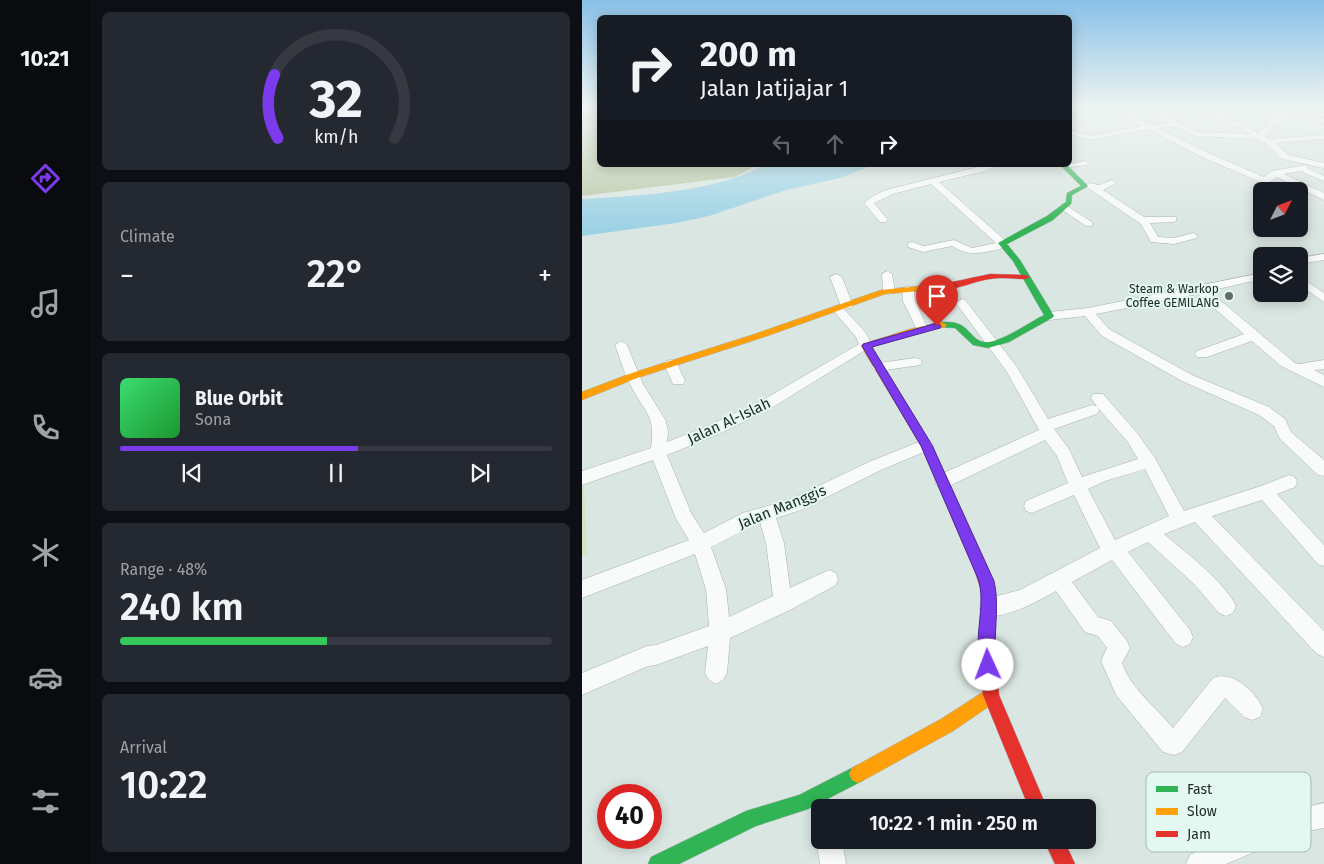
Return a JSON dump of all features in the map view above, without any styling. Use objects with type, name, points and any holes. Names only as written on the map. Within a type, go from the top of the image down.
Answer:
[{"type":"street","points":[[1196,149],[1263,180],[1275,173],[1320,165]]},
{"type":"street","points":[[1277,149],[1285,157],[1320,165]]},
{"type":"street","points":[[1072,164],[1085,163]]},
{"type":"street","points":[[883,220],[869,203],[871,200],[887,193],[972,173],[988,167]]},
{"type":"street","points":[[1068,167],[1086,184],[1145,222],[1152,238],[1157,241],[1174,241],[1192,236]]},
{"type":"street","points":[[1301,168],[1324,179]]},
{"type":"street","points":[[1275,173],[1324,197]]},
{"type":"street","points":[[912,245],[923,249],[954,243],[965,250],[972,251],[1003,244],[1050,218],[1069,203],[1069,194],[1084,188],[1095,176]]},
{"type":"street","points":[[934,182],[1003,244],[1026,277],[1049,316]]},
{"type":"street","points":[[1086,184],[1112,183]]},
{"type":"street","points":[[1064,207],[1089,224]]},
{"type":"street","points":[[1142,220],[1173,219]]},
{"type":"street","points":[[1308,260],[1324,257]]},
{"type":"street","points":[[887,274],[888,291]]},
{"type":"street","points":[[582,396],[632,376],[888,291],[955,285],[975,278],[990,276],[1026,277]]},
{"type":"street","points":[[836,277],[842,307],[862,336],[866,346],[926,445],[944,481],[986,581],[989,594],[987,650],[991,695],[1034,799]]},
{"type":"street","points":[[866,346],[922,329],[947,324],[961,327],[980,344],[992,344],[1049,316],[1088,312],[1253,278]]},
{"type":"street","points":[[1308,286],[1324,299]]},
{"type":"street","points":[[908,289],[909,301],[922,329]]},
{"type":"street","points":[[1200,290],[1252,336],[1295,370],[1311,373],[1324,382]]},
{"type":"street","points":[[962,303],[1012,370],[1046,429],[1064,453],[1078,486],[1113,550],[1183,637]]},
{"type":"street","points":[[1088,312],[1105,332],[1139,352],[1187,378],[1264,411],[1280,423],[1285,435],[1324,470]]},
{"type":"street","points":[[1202,354],[1252,336]]},
{"type":"street","points":[[621,345],[632,376],[659,421],[658,453],[685,520],[701,543],[716,589],[720,632],[716,673]]},
{"type":"street","name":"Jalan Al-Islah","points":[[582,478],[658,453],[758,410],[851,352],[866,346]]},
{"type":"street","points":[[879,367],[915,362]]},
{"type":"street","points":[[671,364],[678,381]]},
{"type":"street","points":[[1295,370],[1324,364]]},
{"type":"street","points":[[944,481],[1095,404],[1126,428],[1149,462],[1179,519]]},
{"type":"street","name":"Jalan Manggis","points":[[582,589],[633,571],[701,543],[749,518],[795,505],[875,466],[926,445]]},
{"type":"street","points":[[1032,506],[1101,476],[1149,462]]},
{"type":"street","points":[[989,607],[1023,599],[1113,550],[1179,519],[1265,492],[1289,482]]},
{"type":"street","points":[[1265,492],[1324,558]]},
{"type":"street","points":[[766,513],[775,543],[783,603]]},
{"type":"street","points":[[1198,514],[1280,598],[1324,648]]},
{"type":"street","points":[[1149,532],[1201,578],[1226,606]]},
{"type":"street","points":[[582,684],[647,656],[656,655],[720,632],[829,579]]},
{"type":"street","points":[[1060,579],[1092,625],[1104,628],[1120,648],[1111,661],[1118,678],[1130,698],[1171,744],[1174,744],[1221,686],[1230,688],[1252,709]]},
{"type":"street","points":[[826,799],[991,695]]},
{"type":"street","points":[[658,864],[752,818],[802,803],[811,802]]},
{"type":"street","points":[[1311,818],[1324,815]]},
{"type":"street","points":[[830,849],[833,864]]},
{"type":"street","points":[[1058,849],[1065,864]]},
{"type":"street","points":[[1198,864],[1224,852]]},
{"type":"green space","points":[[582,149],[597,149],[597,167],[753,167],[735,177],[582,196]]},
{"type":"green space","points":[[584,485],[587,553],[582,555],[582,486]]},
{"type":"water","points":[[761,167],[869,167],[840,178],[786,190],[709,216],[676,223],[582,236],[582,199],[676,191],[700,187],[745,174]]},
{"type":"traffic: fast","points":[[942,325],[958,326],[977,343],[988,345],[1006,339],[1049,316],[1016,260],[1002,243],[1050,218],[1069,203],[1069,194],[1085,186],[1065,167]]},
{"type":"traffic: fast","points":[[658,864],[753,818],[802,803],[858,774]]},
{"type":"traffic: slow","points":[[582,396],[633,376],[758,336],[884,292],[940,287]]},
{"type":"traffic: slow","points":[[942,325],[913,331],[866,346],[926,445],[982,571]]},
{"type":"traffic: slow","points":[[858,774],[947,725],[991,695]]},
{"type":"traffic: jam","points":[[940,287],[952,286],[990,276],[1026,277]]},
{"type":"traffic: jam","points":[[982,571],[989,594],[987,650],[991,695],[1034,799]]},
{"type":"traffic: jam","points":[[1058,849],[1065,864]]},
{"type":"place","name":"Steam & Warkop Coffee GEMILANG","points":[[1229,296]]},
{"type":"route","points":[[937,326],[888,338],[866,346],[926,445],[944,481],[960,523],[986,581],[989,594],[988,665]]}]
